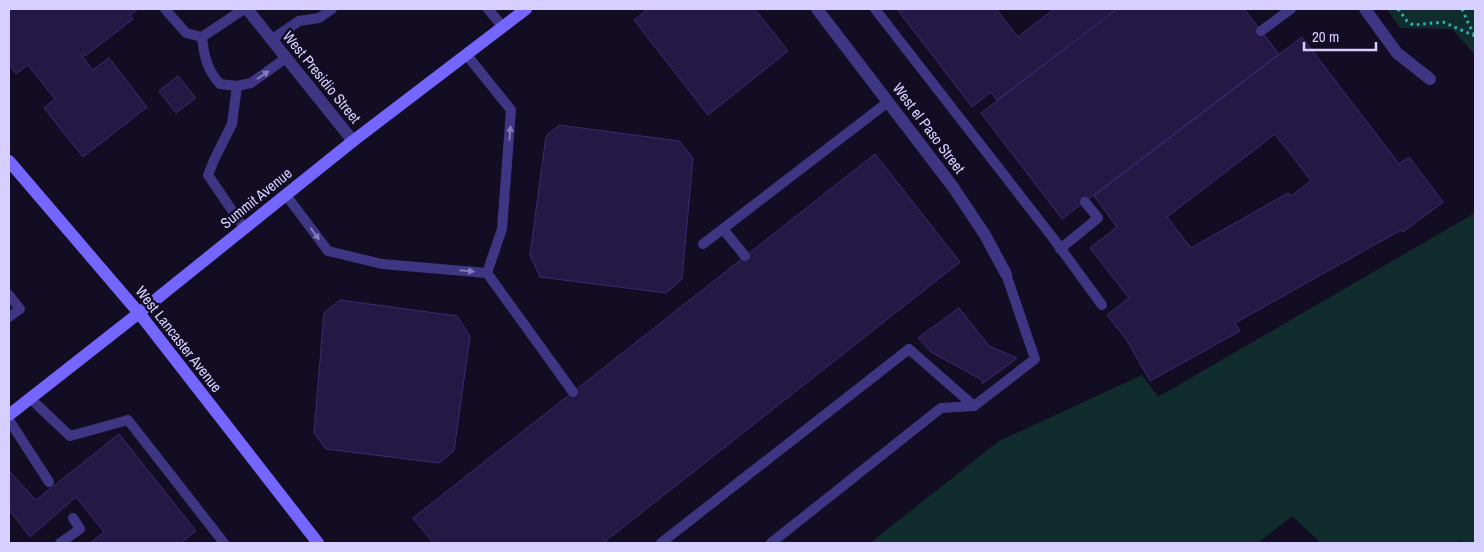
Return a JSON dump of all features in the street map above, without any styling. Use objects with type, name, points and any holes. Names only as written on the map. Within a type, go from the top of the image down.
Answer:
[{"type":"main road","name":"Summit Avenue","points":[[9,415],[353,141],[526,9]]},
{"type":"main road","name":"West Lancaster Avenue","points":[[9,161],[139,313],[318,543]]},
{"type":"street","name":"West Presidio Street","points":[[245,9],[353,141]]},
{"type":"street","name":"West el Paso Street","points":[[817,9],[953,187],[985,235],[1006,274]]},
{"type":"street","points":[[1365,9],[1396,53],[1430,79]]},
{"type":"lane","points":[[165,9],[186,33],[202,37],[245,9]]},
{"type":"lane","points":[[271,40],[299,20],[319,18],[332,9]]},
{"type":"lane","points":[[488,9],[502,26]]},
{"type":"lane","points":[[875,9],[1102,305]]},
{"type":"lane","points":[[1261,31],[1291,9]]},
{"type":"lane","points":[[202,37],[203,55],[212,75],[220,84],[237,86],[251,83],[286,58]]},
{"type":"lane","points":[[466,54],[512,110],[502,229],[486,273]]},
{"type":"lane","points":[[237,86],[232,124],[208,175],[244,228]]},
{"type":"lane","points":[[703,244],[888,102]]},
{"type":"lane","points":[[286,195],[328,251],[382,264],[486,273],[573,392]]},
{"type":"lane","points":[[1060,249],[1098,218],[1085,202]]},
{"type":"lane","points":[[723,229],[745,256]]},
{"type":"lane","points":[[770,543],[941,408],[974,406],[1035,359],[1006,274]]},
{"type":"lane","points":[[9,295],[20,309],[9,317]]},
{"type":"lane","points":[[668,541],[909,349],[974,406]]},
{"type":"lane","points":[[30,398],[70,436],[128,420],[224,543]]},
{"type":"lane","points":[[9,420],[49,482]]},
{"type":"lane","points":[[60,543],[80,529],[73,518]]},
{"type":"path","points":[[1398,9],[1407,21],[1413,25],[1443,22],[1475,35]]},
{"type":"path","points":[[1462,9],[1468,25],[1475,35]]},
{"type":"green space","points":[[1387,9],[1475,9],[1475,55],[1452,29],[1400,28]]},
{"type":"green space","points":[[1475,213],[1475,543],[1464,543],[1461,541],[1458,543],[1321,543],[1292,516],[1258,543],[870,543],[999,441],[1142,375],[1158,397]]},
{"type":"building","points":[[9,9],[138,9],[130,15],[133,19],[85,56],[81,55],[93,70],[109,58],[147,107],[83,157],[44,108],[55,99],[28,65],[16,74],[9,64]]},
{"type":"building","points":[[648,9],[755,9],[788,51],[708,115],[634,20]]},
{"type":"building","points":[[897,9],[996,9],[1018,37],[1054,9],[1117,9],[997,100],[991,92],[972,107]]},
{"type":"building","points":[[1117,9],[1244,9],[1279,54],[1062,219],[981,113]]},
{"type":"building","points":[[1302,37],[1399,164],[1409,157],[1443,202],[1403,232],[1401,230],[1235,323],[1240,331],[1150,381],[1126,339],[1107,315],[1129,298],[1090,248],[1117,227],[1094,196]],"holes":[[[1275,134],[1311,181],[1291,196],[1288,193],[1191,248],[1167,217]]]},
{"type":"building","points":[[178,76],[196,98],[176,113],[159,91]]},
{"type":"building","points":[[559,125],[679,141],[693,158],[682,279],[666,293],[540,277],[530,255],[546,136]]},
{"type":"building","points":[[875,154],[960,262],[603,543],[433,543],[413,518]]},
{"type":"building","points":[[340,300],[457,316],[470,336],[454,451],[439,463],[326,449],[314,433],[324,313]]},
{"type":"building","points":[[959,308],[989,346],[1017,358],[982,384],[982,380],[931,352],[918,338]]},
{"type":"building","points":[[119,434],[196,531],[181,543],[90,543],[104,532],[76,497],[30,537],[9,510],[9,473],[36,500]]}]
